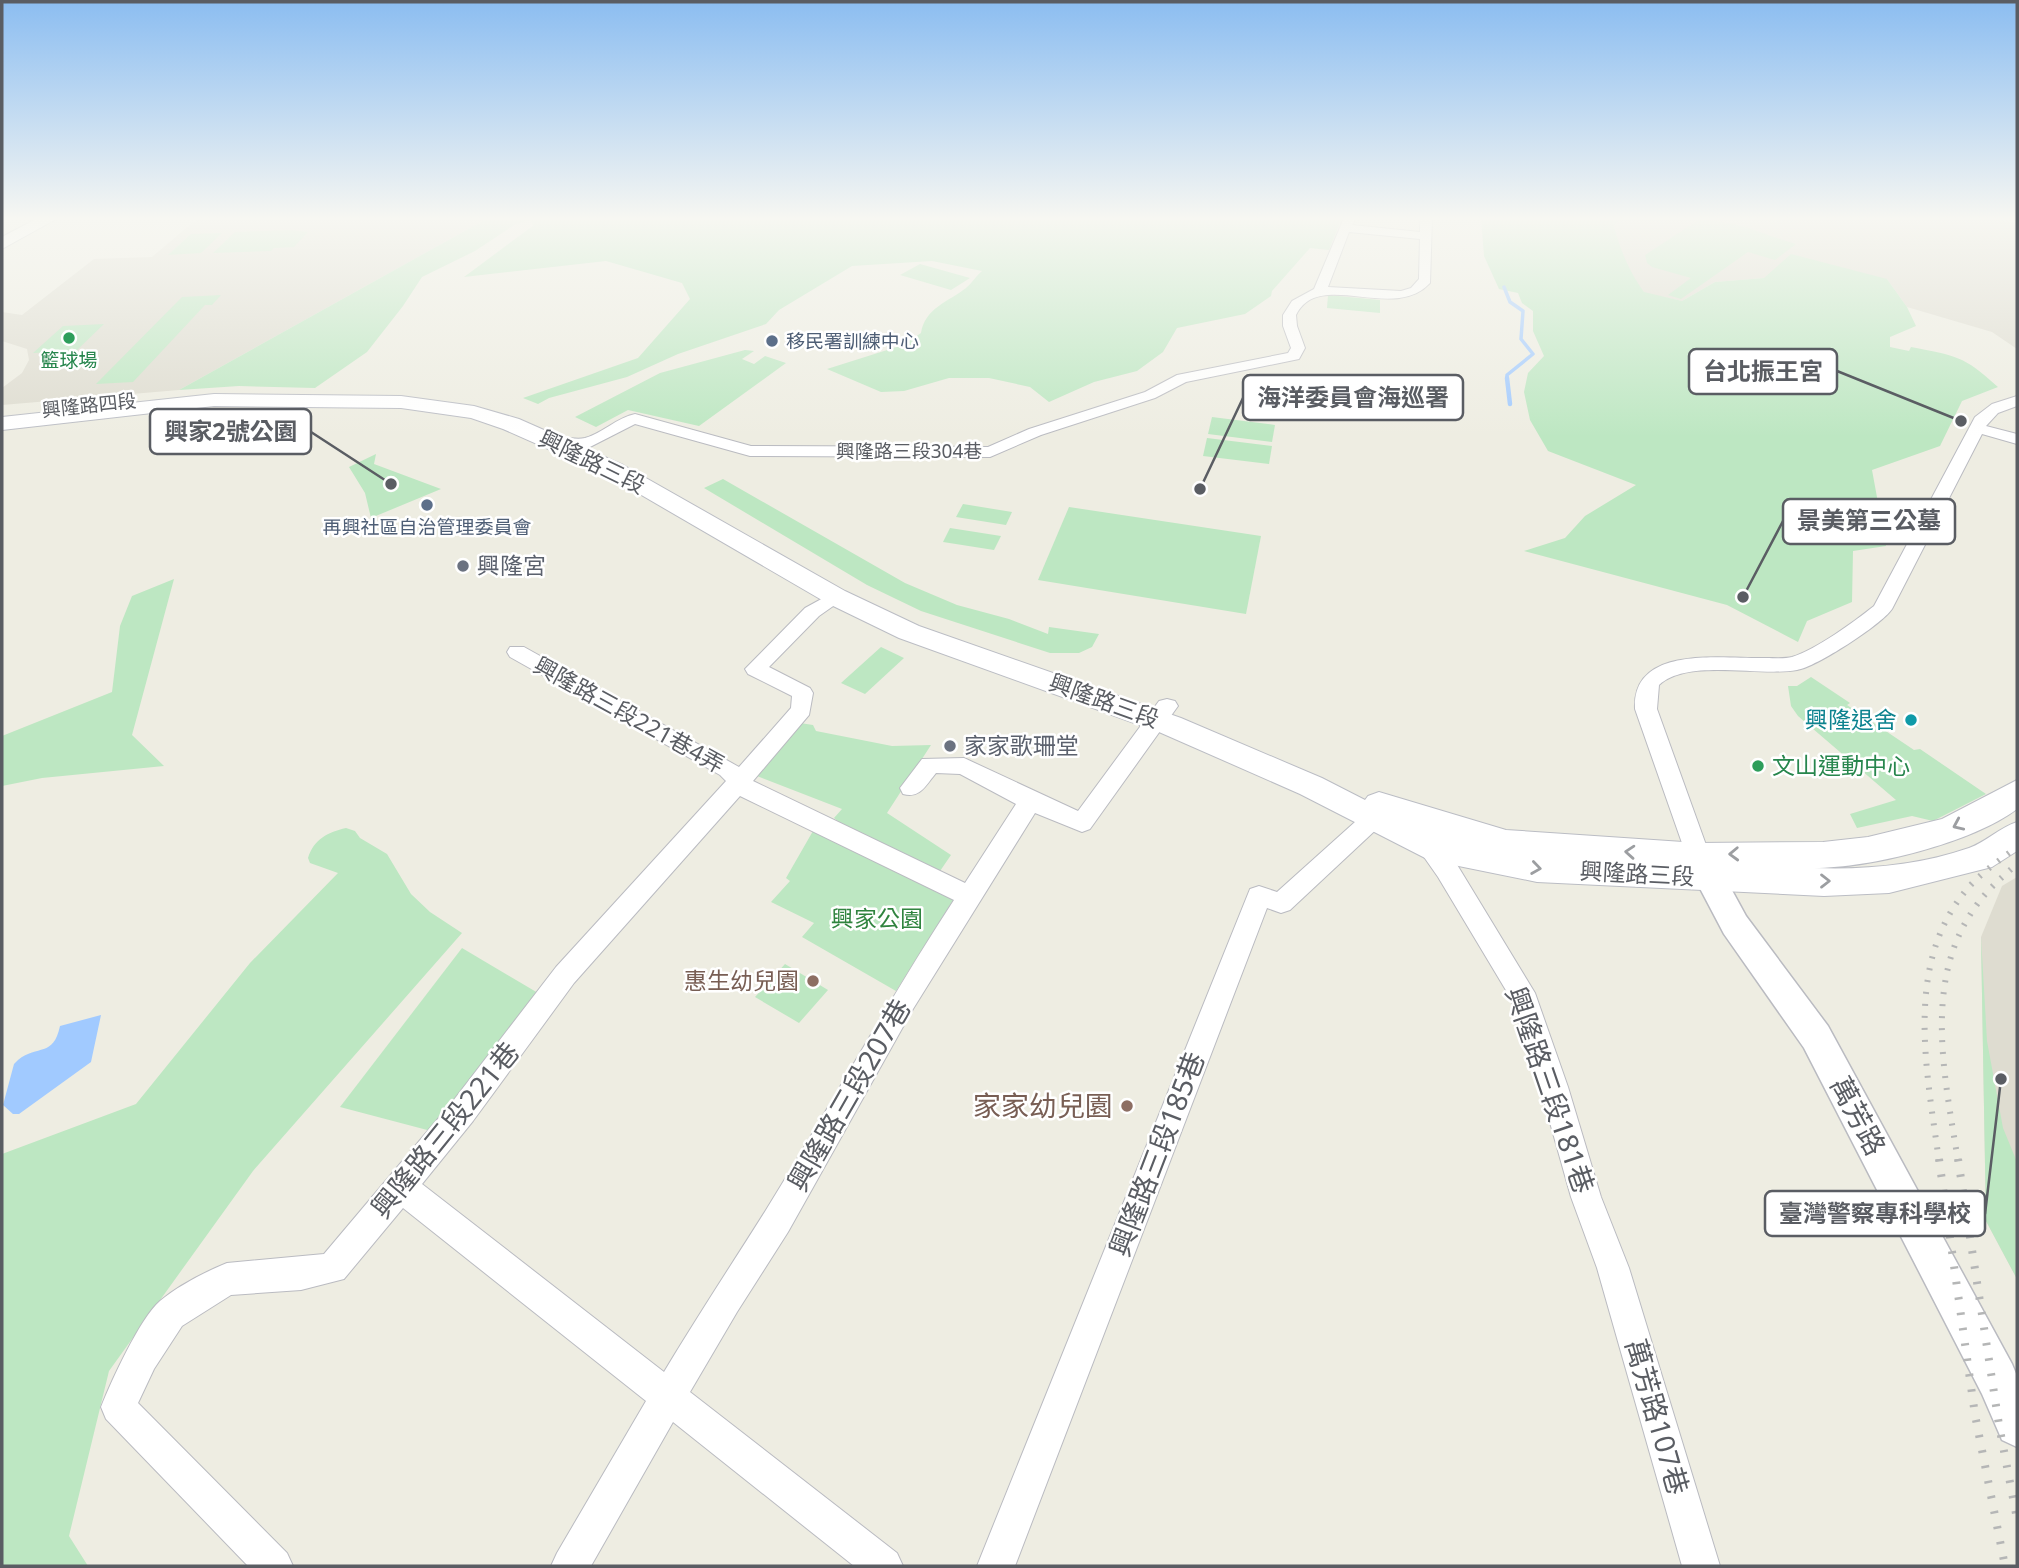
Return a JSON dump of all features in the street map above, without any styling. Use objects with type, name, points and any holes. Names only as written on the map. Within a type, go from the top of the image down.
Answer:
[{"type":"main road","name":"興隆路三段","points":[[216,396],[420,394],[469,401],[521,414],[588,443],[681,489],[888,609],[1162,713],[1378,812],[1429,847],[1537,869],[1703,866],[1823,855],[1868,850],[1950,829],[2001,804],[2017,792]]},
{"type":"main road","name":"興隆路三段","points":[[216,396],[401,402],[474,412],[511,424],[615,470],[836,597],[909,632],[1162,713]]},
{"type":"main road","name":"興隆路四段","points":[[2,414],[216,396]]},
{"type":"main road","name":"興隆路四段","points":[[2,424],[216,396]]},
{"type":"main road","name":"興隆路三段","points":[[1378,812],[1506,843],[1824,882],[1889,880],[1980,858],[2017,835]]},
{"type":"street","name":"興隆路三段304巷","points":[[588,443],[626,421],[635,419],[750,451],[990,452],[1034,432],[1150,395],[1182,378],[1294,356],[1298,348],[1289,322],[1289,313],[1295,304],[1317,291]]},
{"type":"street","points":[[1344,291],[1395,296],[1414,291]]},
{"type":"street","points":[[1703,866],[1646,709],[1644,693],[1648,684],[1665,670],[1679,666],[1802,662],[1871,619],[1882,609],[1988,411],[2017,401]]},
{"type":"street","points":[[1977,428],[2017,439]]},
{"type":"street","points":[[556,443],[588,443]]},
{"type":"street","name":"興隆路三段221巷","points":[[274,1566],[118,1407],[142,1357],[170,1314],[226,1279],[301,1274],[332,1268],[463,1111],[565,975],[801,710],[803,693],[755,669],[812,612],[836,597]]},
{"type":"street","name":"興隆路三段221巷4弄","points":[[517,652],[728,769],[740,780]]},
{"type":"street","points":[[911,788],[930,765],[964,766],[1030,801],[1082,823],[1162,713]]},
{"type":"street","points":[[740,780],[749,791],[969,896]]},
{"type":"street","name":"興隆路三段207巷","points":[[570,1566],[725,1300],[776,1221],[903,1001],[1030,801]]},
{"type":"street","name":"興隆路三段185巷","points":[[996,1566],[1259,896],[1281,903],[1378,812]]},
{"type":"street","name":"興隆路三段181巷","points":[[1429,847],[1447,870],[1522,993],[1554,1087],[1586,1197],[1613,1268]]},
{"type":"street","name":"萬芳路","points":[[1703,866],[1753,952],[1816,1037],[1991,1368],[2017,1425]]},
{"type":"street","points":[[401,1187],[884,1566]]},
{"type":"street","name":"萬芳路107巷","points":[[1613,1268],[1701,1566]]},
{"type":"shaded area","points":[[53,291],[357,291],[179,390],[2,405],[2,388],[22,373],[29,360],[27,349],[2,341],[2,312],[22,315]]},
{"type":"shaded area","points":[[1643,291],[1699,291],[1682,301]]},
{"type":"shaded area","points":[[1896,291],[2017,291],[2017,349],[1992,332],[1907,307]]},
{"type":"shaded area","points":[[2017,877],[2017,1279],[1986,1221],[1981,937],[2002,886]]},
{"type":"green space","points":[[357,291],[413,291],[367,352],[315,388],[239,386],[179,390]]},
{"type":"green space","points":[[686,291],[810,291],[779,310],[766,324],[678,354],[627,377],[549,398],[538,404],[523,398],[638,358],[690,299]]},
{"type":"green space","points":[[961,291],[1272,291],[1271,296],[1245,314],[1177,328],[1163,352],[1137,371],[1094,382],[1049,402],[1030,387],[989,378],[949,378],[904,391],[881,392],[827,369],[903,345],[921,333],[927,317],[938,306]]},
{"type":"green space","points":[[1509,291],[1643,291],[1682,301],[1699,291],[1896,291],[1916,326],[1890,337],[1890,347],[1909,351],[1911,347],[1958,358],[1998,387],[1962,401],[1940,446],[1872,470],[1886,546],[1853,551],[1852,602],[1807,621],[1798,642],[1727,605],[1524,551],[1565,538],[1585,516],[1636,485],[1548,451],[1530,420],[1524,392],[1528,373],[1544,356],[1533,331],[1533,311],[1522,303],[1518,293]]},
{"type":"green space","points":[[1673,291],[1692,291],[1681,299],[1668,295]]},
{"type":"green space","points":[[221,295],[212,305],[205,305],[133,382],[96,384],[182,297]]},
{"type":"green space","points":[[1328,295],[1380,300],[1380,313],[1327,308]]},
{"type":"green space","name":"籃球場","points":[[104,324],[76,351],[33,353],[63,326]]},
{"type":"green space","points":[[745,350],[754,351],[742,359],[754,364],[765,356],[786,363],[699,426],[628,410],[596,427],[575,417],[660,373]]},
{"type":"green space","points":[[1212,417],[1275,425],[1272,442],[1208,434]]},
{"type":"green space","points":[[1207,438],[1272,446],[1269,464],[1203,456]]},
{"type":"green space","points":[[376,454],[374,464],[441,489],[371,518],[365,493],[349,467]]},
{"type":"green space","points":[[723,479],[905,583],[957,605],[1009,619],[1048,634],[1049,627],[1099,634],[1092,647],[1079,653],[1050,653],[921,611],[867,585],[704,488]]},
{"type":"green space","points":[[963,504],[1012,512],[1006,525],[956,517]]},
{"type":"green space","points":[[1069,507],[1261,536],[1246,614],[1038,580]]},
{"type":"green space","points":[[950,528],[1001,536],[994,550],[943,542]]},
{"type":"green space","points":[[174,579],[132,735],[164,766],[42,778],[2,786],[2,736],[112,692],[120,626],[132,596]]},
{"type":"green space","points":[[881,647],[904,658],[865,694],[841,683]]},
{"type":"green space","points":[[1811,677],[1914,750],[1920,749],[1986,794],[1933,821],[1912,816],[1857,828],[1850,814],[1896,800],[1798,716],[1791,706],[1788,686],[1797,686]]},
{"type":"green space","name":"興家公園","points":[[800,723],[813,725],[816,731],[892,746],[931,745],[887,813],[951,855],[938,874],[858,838],[834,818],[842,809],[757,776]]},
{"type":"green space","points":[[346,828],[355,831],[360,838],[387,854],[411,894],[430,912],[462,933],[253,1171],[109,1371],[69,1536],[88,1566],[2,1566],[2,1154],[136,1104],[250,963],[338,873],[310,863],[308,858],[322,837]]},
{"type":"green space","name":"興家公園","points":[[813,831],[955,897],[896,991],[802,937],[814,923],[771,902],[790,881],[786,878]]},
{"type":"green space","points":[[1981,937],[1987,1041],[2003,1128],[2017,1162],[2017,1279],[1986,1221]]},
{"type":"green space","points":[[462,948],[538,993],[431,1131],[340,1107]]},
{"type":"green space","points":[[785,964],[828,990],[799,1023],[755,997]]},
{"type":"water","points":[[101,1015],[91,1062],[19,1114],[13,1114],[3,1105],[14,1064],[18,1060],[49,1047],[60,1026]]},
{"type":"waterway","points":[[1506,291],[1510,302],[1523,311],[1521,339],[1533,354],[1507,375],[1507,378]]},
{"type":"waterway","points":[[1507,378],[1510,404]]},
{"type":"railway","points":[[1939,1161],[1929,1091],[1925,1019],[1927,984],[1934,950],[1948,918],[1968,888],[1985,871],[2017,847]]},
{"type":"railway","points":[[1958,1161],[1948,1097],[1942,1030],[1943,997],[1949,965],[1959,935],[1976,906],[2017,864]]},
{"type":"railway","points":[[1939,1159],[1975,1415],[2005,1566]]},
{"type":"railway","points":[[1958,1159],[1999,1425],[2017,1519]]},
{"type":"place","name":"籃球場","points":[[69,338]]},
{"type":"place","name":"移民署訓練中心","points":[[772,341]]},
{"type":"place","name":"台北振王宮","points":[[1961,421]]},
{"type":"place","name":"興家2號公園","points":[[391,484]]},
{"type":"place","name":"海洋委員會海巡署","points":[[1200,489]]},
{"type":"place","name":"再興社區自治管理委員會","points":[[427,505]]},
{"type":"place","name":"興隆宮","points":[[463,566]]},
{"type":"place","name":"景美第三公墓","points":[[1743,597]]},
{"type":"place","name":"興隆退舍","points":[[1911,720]]},
{"type":"place","name":"家家歌珊堂","points":[[950,746]]},
{"type":"place","name":"文山運動中心","points":[[1758,766]]},
{"type":"place","name":"惠生幼兒園","points":[[813,981]]},
{"type":"place","name":"臺灣警察專科學校","points":[[2001,1079]]},
{"type":"place","name":"家家幼兒園","points":[[1127,1106]]}]
